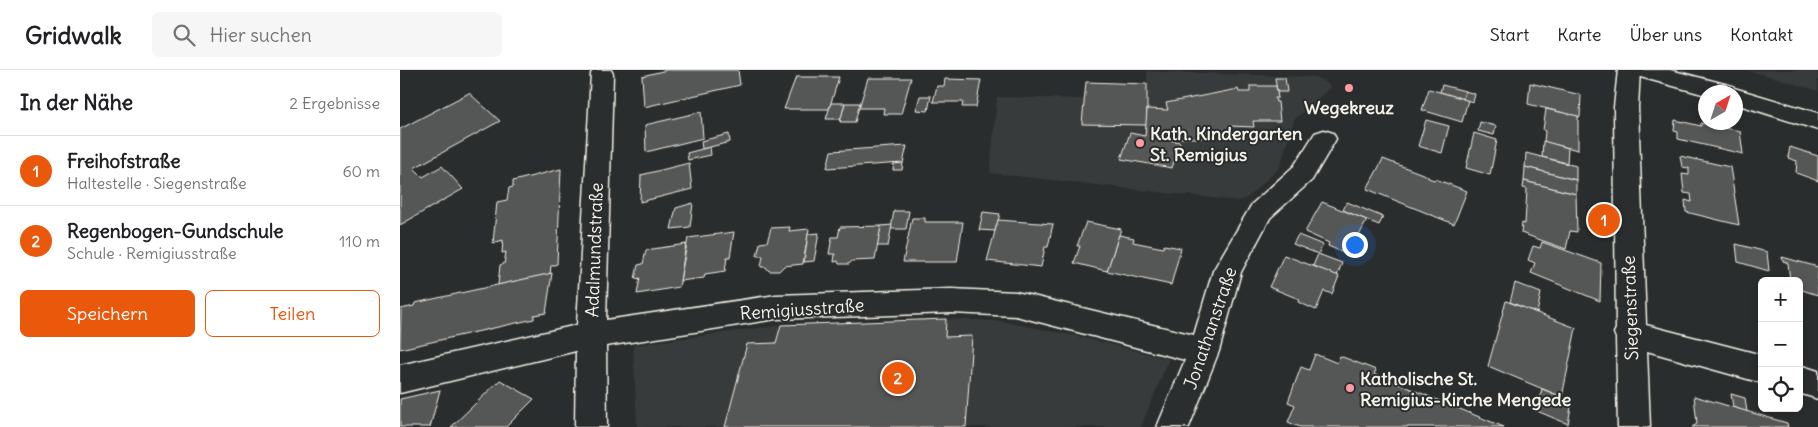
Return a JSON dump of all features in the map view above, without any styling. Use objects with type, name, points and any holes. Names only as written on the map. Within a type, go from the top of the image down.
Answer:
[{"type":"street","name":"Siegenstraße","points":[[1629,70],[1626,116],[1630,333],[1634,427]]},
{"type":"street","points":[[1642,70],[1699,85]]},
{"type":"street","name":"Adalmundstraße","points":[[591,427],[590,335],[602,74]]},
{"type":"street","points":[[1743,98],[1818,122]]},
{"type":"street","name":"Jonathanstraße","points":[[1173,427],[1204,351],[1227,271],[1261,211],[1303,173],[1324,139]]},
{"type":"street","name":"Remigiusstraße","points":[[400,379],[590,335],[776,307],[950,301],[1016,304],[1204,351]]},
{"type":"street","points":[[1630,333],[1758,368]]},
{"type":"street","points":[[1803,380],[1818,384]]},
{"type":"shaded area","points":[[1746,70],[1818,70],[1818,91],[1776,78]]},
{"type":"shaded area","name":"Kath. Kindergarten St. Remigius","points":[[1147,71],[1315,77],[1332,86],[1294,120],[1280,167],[1247,198],[1238,201],[990,173],[997,97],[1084,99],[1086,82],[1147,84]]},
{"type":"shaded area","points":[[946,319],[1001,321],[1077,336],[1169,359],[1141,427],[637,427],[633,345],[781,325]]},
{"type":"building","points":[[667,70],[738,70],[740,85],[644,107],[642,76]]},
{"type":"building","points":[[796,77],[839,77],[829,109],[784,109]]},
{"type":"building","points":[[868,78],[911,78],[901,114],[883,114],[884,108],[859,108]]},
{"type":"building","points":[[1275,78],[1285,78],[1287,92],[1277,92]]},
{"type":"building","points":[[945,79],[981,80],[976,107],[962,107],[963,102],[933,102],[937,86],[944,86]]},
{"type":"building","points":[[1086,82],[1147,84],[1147,125],[1082,124]]},
{"type":"building","points":[[1530,83],[1581,95],[1580,117],[1528,104]]},
{"type":"building","points":[[1442,85],[1465,91],[1463,99],[1440,92]]},
{"type":"building","points":[[1250,86],[1276,86],[1278,98],[1275,98],[1276,102],[1278,102],[1280,121],[1253,121],[1254,127],[1229,126],[1230,132],[1203,132],[1202,138],[1175,138],[1174,136],[1169,136],[1169,140],[1180,142],[1172,168],[1121,159],[1130,133],[1145,136],[1147,109],[1168,110],[1166,103],[1238,89],[1239,92],[1250,92]]},
{"type":"building","points":[[1429,89],[1468,100],[1462,122],[1422,110]]},
{"type":"building","points":[[1465,91],[1475,94],[1473,102],[1463,99]]},
{"type":"building","points":[[469,93],[500,121],[414,168],[423,177],[442,166],[463,189],[400,225],[400,129]]},
{"type":"building","points":[[920,96],[931,96],[928,111],[916,110]]},
{"type":"building","points":[[831,103],[845,103],[841,119],[826,119]]},
{"type":"building","points":[[845,103],[860,103],[855,122],[840,122]]},
{"type":"building","points":[[1546,109],[1578,116],[1578,150],[1544,142],[1545,131],[1543,130]]},
{"type":"building","points":[[701,112],[703,138],[646,152],[645,125]]},
{"type":"building","points":[[1426,120],[1449,126],[1442,153],[1418,146]]},
{"type":"building","points":[[1675,120],[1698,125],[1698,130],[1740,131],[1743,154],[1678,139],[1678,132],[1674,131]]},
{"type":"building","points":[[1480,122],[1496,126],[1494,135],[1478,131]]},
{"type":"building","points":[[1474,133],[1497,140],[1490,175],[1466,168]]},
{"type":"building","points":[[729,134],[730,142],[702,149],[701,141]]},
{"type":"building","points":[[1543,141],[1568,148],[1567,163],[1542,157]]},
{"type":"building","points":[[907,146],[903,163],[827,168],[831,151]]},
{"type":"building","points":[[710,147],[711,155],[688,160],[687,153]]},
{"type":"building","points":[[1790,147],[1818,156],[1818,181],[1796,173],[1797,161],[1788,158]]},
{"type":"building","points":[[1526,153],[1576,166],[1576,180],[1525,167]]},
{"type":"building","points":[[1680,156],[1730,167],[1739,225],[1686,212],[1685,200],[1692,202],[1691,194],[1684,193],[1682,174],[1689,175],[1689,168],[1682,167]]},
{"type":"building","points":[[1383,159],[1428,176],[1428,178],[1467,191],[1454,224],[1367,189]]},
{"type":"building","points":[[689,163],[692,189],[640,202],[641,175]]},
{"type":"building","points":[[903,163],[902,170],[893,170],[894,164]]},
{"type":"building","points":[[1525,167],[1576,180],[1576,194],[1524,181]]},
{"type":"building","points":[[561,169],[557,264],[551,266],[550,274],[498,285],[500,265],[504,264],[506,252],[502,253],[503,240],[493,243],[497,202],[507,200],[509,188],[513,187],[513,181]]},
{"type":"building","points":[[1524,181],[1576,194],[1577,232],[1570,231],[1566,249],[1521,233],[1522,223],[1525,224],[1527,189],[1523,188]]},
{"type":"building","points":[[1322,202],[1367,220],[1349,255],[1328,246],[1329,243],[1305,232]]},
{"type":"building","points":[[1347,202],[1383,217],[1379,225],[1343,210]]},
{"type":"building","points":[[693,203],[690,227],[671,229],[676,208]]},
{"type":"building","points":[[894,211],[909,211],[906,229],[891,229]]},
{"type":"building","points":[[983,212],[1000,214],[995,231],[979,230]]},
{"type":"building","points":[[912,218],[925,218],[925,222],[963,222],[957,262],[903,262]]},
{"type":"building","points":[[998,220],[1053,224],[1048,247],[1045,247],[1041,267],[987,261]]},
{"type":"building","points":[[1086,222],[1121,229],[1107,271],[1074,263],[1080,246],[1077,246]]},
{"type":"building","points":[[892,225],[888,246],[877,246],[881,226]]},
{"type":"building","points":[[881,226],[875,260],[852,261],[849,264],[839,264],[838,261],[834,262],[835,254],[829,254],[832,237],[838,237],[840,227]]},
{"type":"building","points":[[790,227],[789,231],[809,229],[803,264],[784,266],[779,271],[769,271],[766,267],[761,267],[763,256],[757,256],[760,243],[767,242],[771,228]]},
{"type":"building","points":[[734,232],[730,257],[727,257],[725,271],[705,274],[704,278],[680,281],[688,238]]},
{"type":"building","points":[[819,233],[814,261],[804,262],[808,234]]},
{"type":"building","points":[[1119,235],[1134,238],[1133,242],[1163,248],[1164,245],[1181,248],[1171,285],[1107,271]]},
{"type":"building","points":[[1298,235],[1323,245],[1318,254],[1293,244]]},
{"type":"building","points":[[1542,242],[1601,263],[1600,301],[1531,273],[1535,263],[1528,260],[1533,246],[1540,248]]},
{"type":"building","points":[[686,244],[679,287],[637,294],[640,278],[635,279],[638,265],[643,264],[646,250]]},
{"type":"building","points":[[1736,244],[1767,252],[1769,271],[1738,262]]},
{"type":"building","points":[[1318,254],[1342,263],[1337,276],[1313,266]]},
{"type":"building","points":[[1284,255],[1339,276],[1332,294],[1324,291],[1316,310],[1298,302],[1299,299],[1269,287]]},
{"type":"building","points":[[1782,257],[1818,267],[1818,295],[1803,290],[1803,277],[1790,277],[1788,263],[1783,261]]},
{"type":"building","points":[[552,273],[546,313],[534,315],[534,319],[400,349],[401,309],[414,306],[415,303]]},
{"type":"building","points":[[1515,283],[1541,293],[1537,313],[1510,302]]},
{"type":"building","points":[[1506,301],[1576,328],[1562,397],[1488,366]]},
{"type":"building","points":[[946,319],[945,337],[972,336],[966,427],[725,427],[747,344],[776,343],[781,325]]},
{"type":"building","name":"Katholische St. Remigius-Kirche Mengede","points":[[1315,354],[1337,363],[1340,356],[1376,370],[1374,374],[1504,427],[1300,427],[1288,422],[1295,405],[1288,402],[1301,367],[1309,370]]},
{"type":"building","points":[[500,380],[534,399],[506,427],[451,427]]},
{"type":"building","points":[[1542,389],[1572,401],[1568,424],[1537,411]]},
{"type":"building","points":[[440,390],[430,427],[400,427],[400,399]]},
{"type":"building","points":[[1731,394],[1745,398],[1747,412],[1733,407]]},
{"type":"building","points":[[1694,396],[1787,423],[1788,427],[1692,427],[1697,424]]},
{"type":"place","name":"Wegekreuz","points":[[1349,88]]},
{"type":"place","name":"Kath. Kindergarten St. Remigius","points":[[1140,143]]},
{"type":"place","name":"Freihofstraße","points":[[1604,220]]},
{"type":"place","name":"Regenbogen-Gundschule","points":[[898,378]]},
{"type":"place","name":"Katholische St. Remigius-Kirche Mengede","points":[[1350,388]]}]
